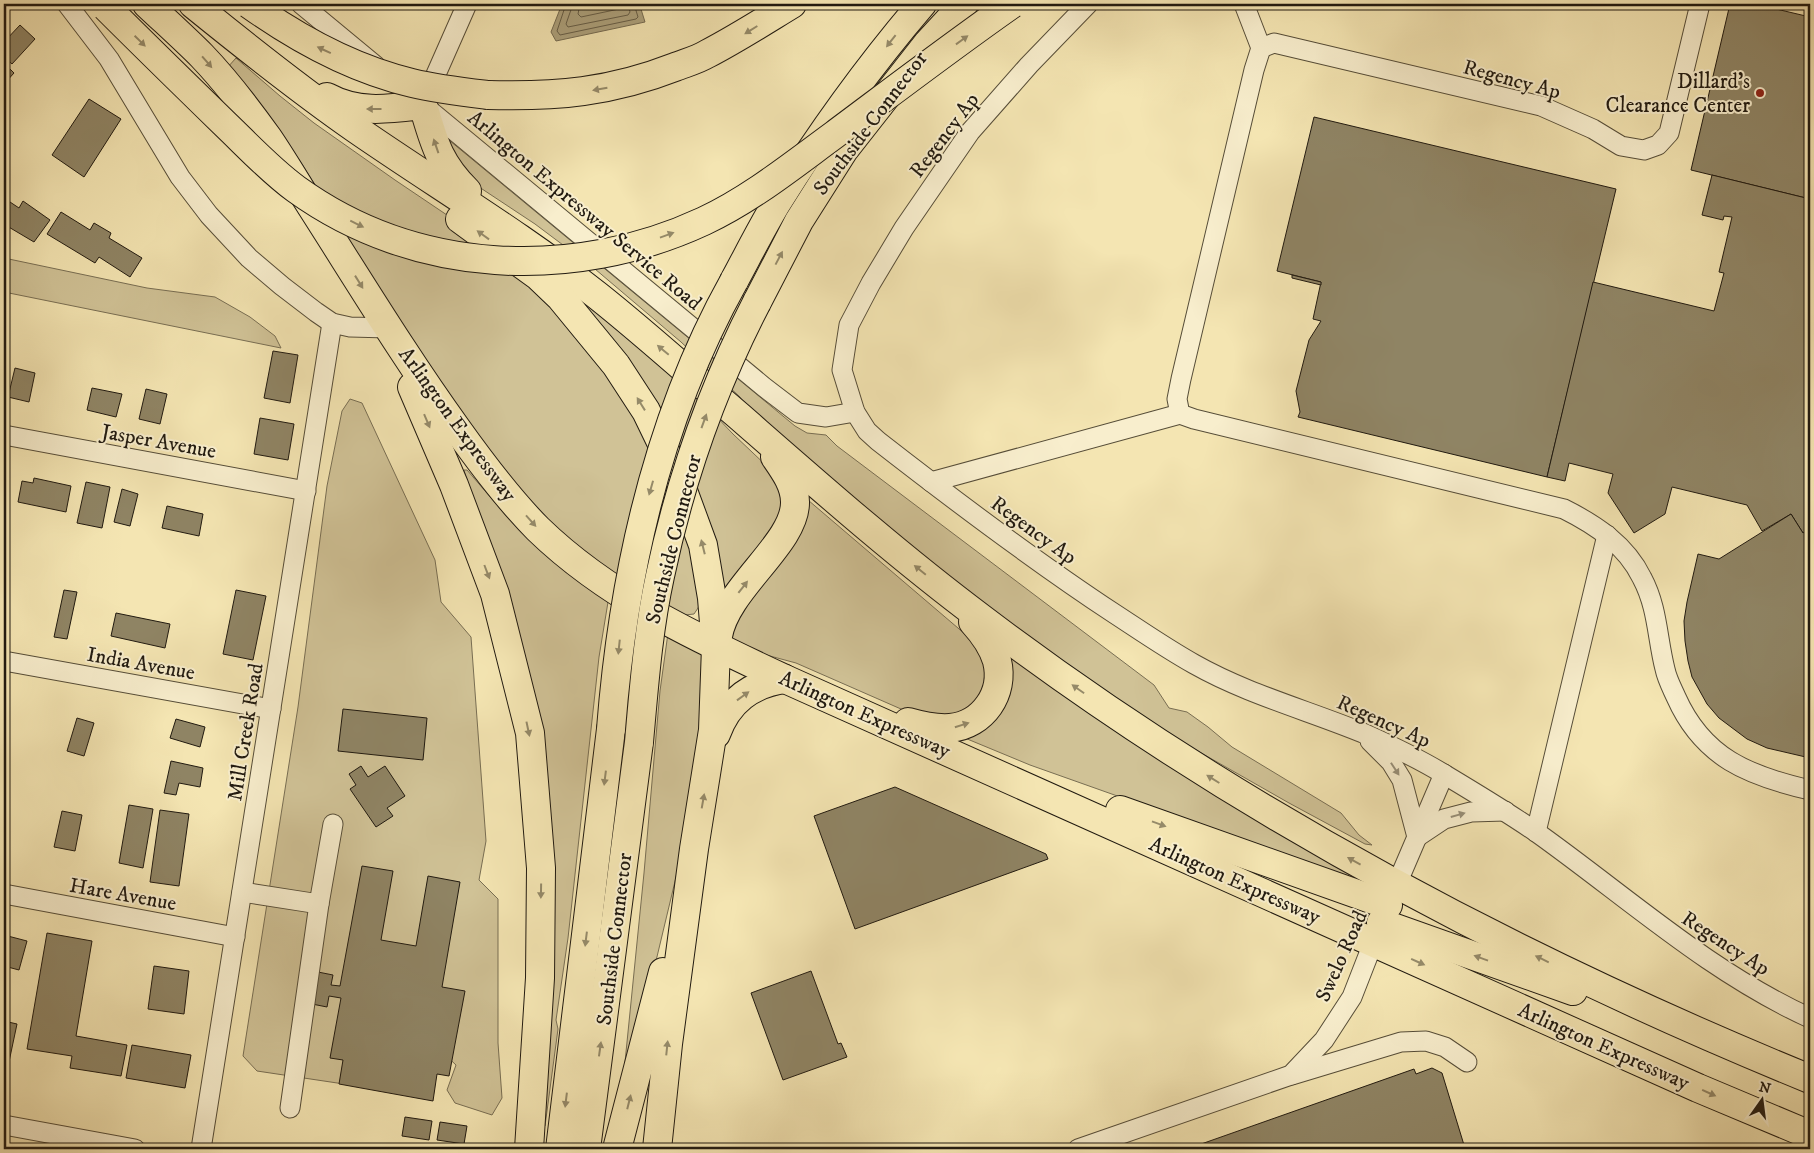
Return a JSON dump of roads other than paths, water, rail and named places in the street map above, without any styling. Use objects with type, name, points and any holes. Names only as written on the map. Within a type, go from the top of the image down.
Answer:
[{"type":"highway","name":"Arlington Expressway","points":[[147,4],[204,58],[268,138],[388,328],[480,462],[537,528],[574,560],[610,586],[664,620],[716,647],[964,758],[1385,913],[1698,1088],[1810,1135]]},
{"type":"highway","name":"Arlington Expressway","points":[[193,4],[263,61],[361,132],[529,244],[624,317],[855,518],[945,590],[1053,672],[1182,760],[1276,817],[1385,913],[1469,923],[1657,1013],[1810,1079]]},
{"type":"highway","points":[[193,4],[292,100],[368,157],[483,235],[538,276],[561,298],[616,365],[641,404],[678,477],[703,545],[712,598],[716,647],[715,711],[711,752],[694,849],[668,1044],[657,1149]]},
{"type":"highway","points":[[249,4],[308,43],[382,74],[440,89],[488,95],[532,97],[578,93],[622,85],[663,72],[705,56],[792,4]]},
{"type":"highway","name":"Southside Connector","points":[[560,1149],[611,729],[620,635],[643,516],[660,459],[692,369],[724,298],[776,205],[861,79],[922,4]]},
{"type":"highway","name":"Southside Connector","points":[[586,1149],[639,742],[649,635],[660,576],[688,467],[712,399],[734,346],[799,221],[844,150],[928,43],[964,4]]},
{"type":"highway","points":[[104,5],[264,162],[294,188],[317,203],[366,229],[431,252],[472,259],[533,262],[586,257],[641,245],[705,220],[732,206],[797,163],[1012,4]]},
{"type":"highway","points":[[263,61],[331,99],[349,106],[376,110],[423,105],[437,149],[451,174],[469,194],[529,244]]},
{"type":"highway","points":[[388,328],[454,484],[495,594],[530,733],[541,868],[540,978],[529,1149]]},
{"type":"highway","points":[[716,647],[721,624],[730,604],[783,535],[791,521],[795,508],[793,488],[786,473],[766,446],[739,417]]},
{"type":"highway","points":[[830,698],[911,723],[941,728],[965,725],[983,713],[994,696],[998,684],[999,670],[996,657],[976,625],[945,590]]},
{"type":"highway","points":[[711,752],[719,726],[731,705],[743,695],[759,686],[785,678]]},
{"type":"highway","points":[[964,758],[1152,821],[1758,1057]]},
{"type":"highway","points":[[617,1149],[694,849]]},
{"type":"street","points":[[67,4],[109,59],[180,177],[209,215],[249,258],[282,286],[332,323],[350,327],[388,328]]},
{"type":"street","name":"Arlington Expressway Service Road","points":[[301,4],[749,375],[798,413],[826,417],[855,412]]},
{"type":"street","points":[[423,105],[467,4]]},
{"type":"street","name":"Regency Ap","points":[[1088,4],[1029,65],[970,132],[908,223],[871,283],[849,326],[842,370],[855,412],[867,431],[1003,537],[1194,665],[1264,696],[1363,733],[1444,774],[1536,832],[1645,915],[1718,966],[1783,1006],[1810,1018]]},
{"type":"street","points":[[1244,4],[1262,48],[1254,70],[1181,379],[1177,399],[1180,414],[1564,509],[1598,528],[1619,546],[1642,576],[1652,600],[1665,671],[1682,711],[1699,736],[1715,752],[1754,774],[1810,790]]},
{"type":"street","name":"Regency Ap","points":[[1262,48],[1274,43],[1541,106],[1593,129],[1621,146],[1644,150],[1658,145],[1669,133],[1700,4]]},
{"type":"street","name":"Mill Creek Road","points":[[200,1149],[332,323]]},
{"type":"street","name":"Regency Ap","points":[[931,482],[1180,414]]},
{"type":"street","name":"Jasper Avenue","points":[[4,435],[306,491]]},
{"type":"street","points":[[1536,832],[1607,535]]},
{"type":"street","name":"India Avenue","points":[[4,661],[271,709]]},
{"type":"street","points":[[1363,733],[1391,762],[1402,780],[1416,837],[1444,819],[1470,812],[1504,811]]},
{"type":"street","name":"Swelo Road","points":[[1078,1149],[1291,1075],[1324,1040],[1352,997],[1416,837],[1444,774]]},
{"type":"street","points":[[290,1108],[319,904],[333,824]]},
{"type":"street","points":[[242,892],[319,904]]},
{"type":"street","name":"Hare Avenue","points":[[4,894],[235,937]]},
{"type":"street","points":[[1291,1075],[1401,1042],[1426,1041],[1445,1047],[1467,1062]]},
{"type":"street","points":[[4,1126],[135,1149]]},
{"type":"water","points":[[562,4],[635,4],[640,6],[645,22],[556,41],[551,32]]},
{"type":"place","name":"Dillard's Clearance Center","points":[[1760,93]]}]
